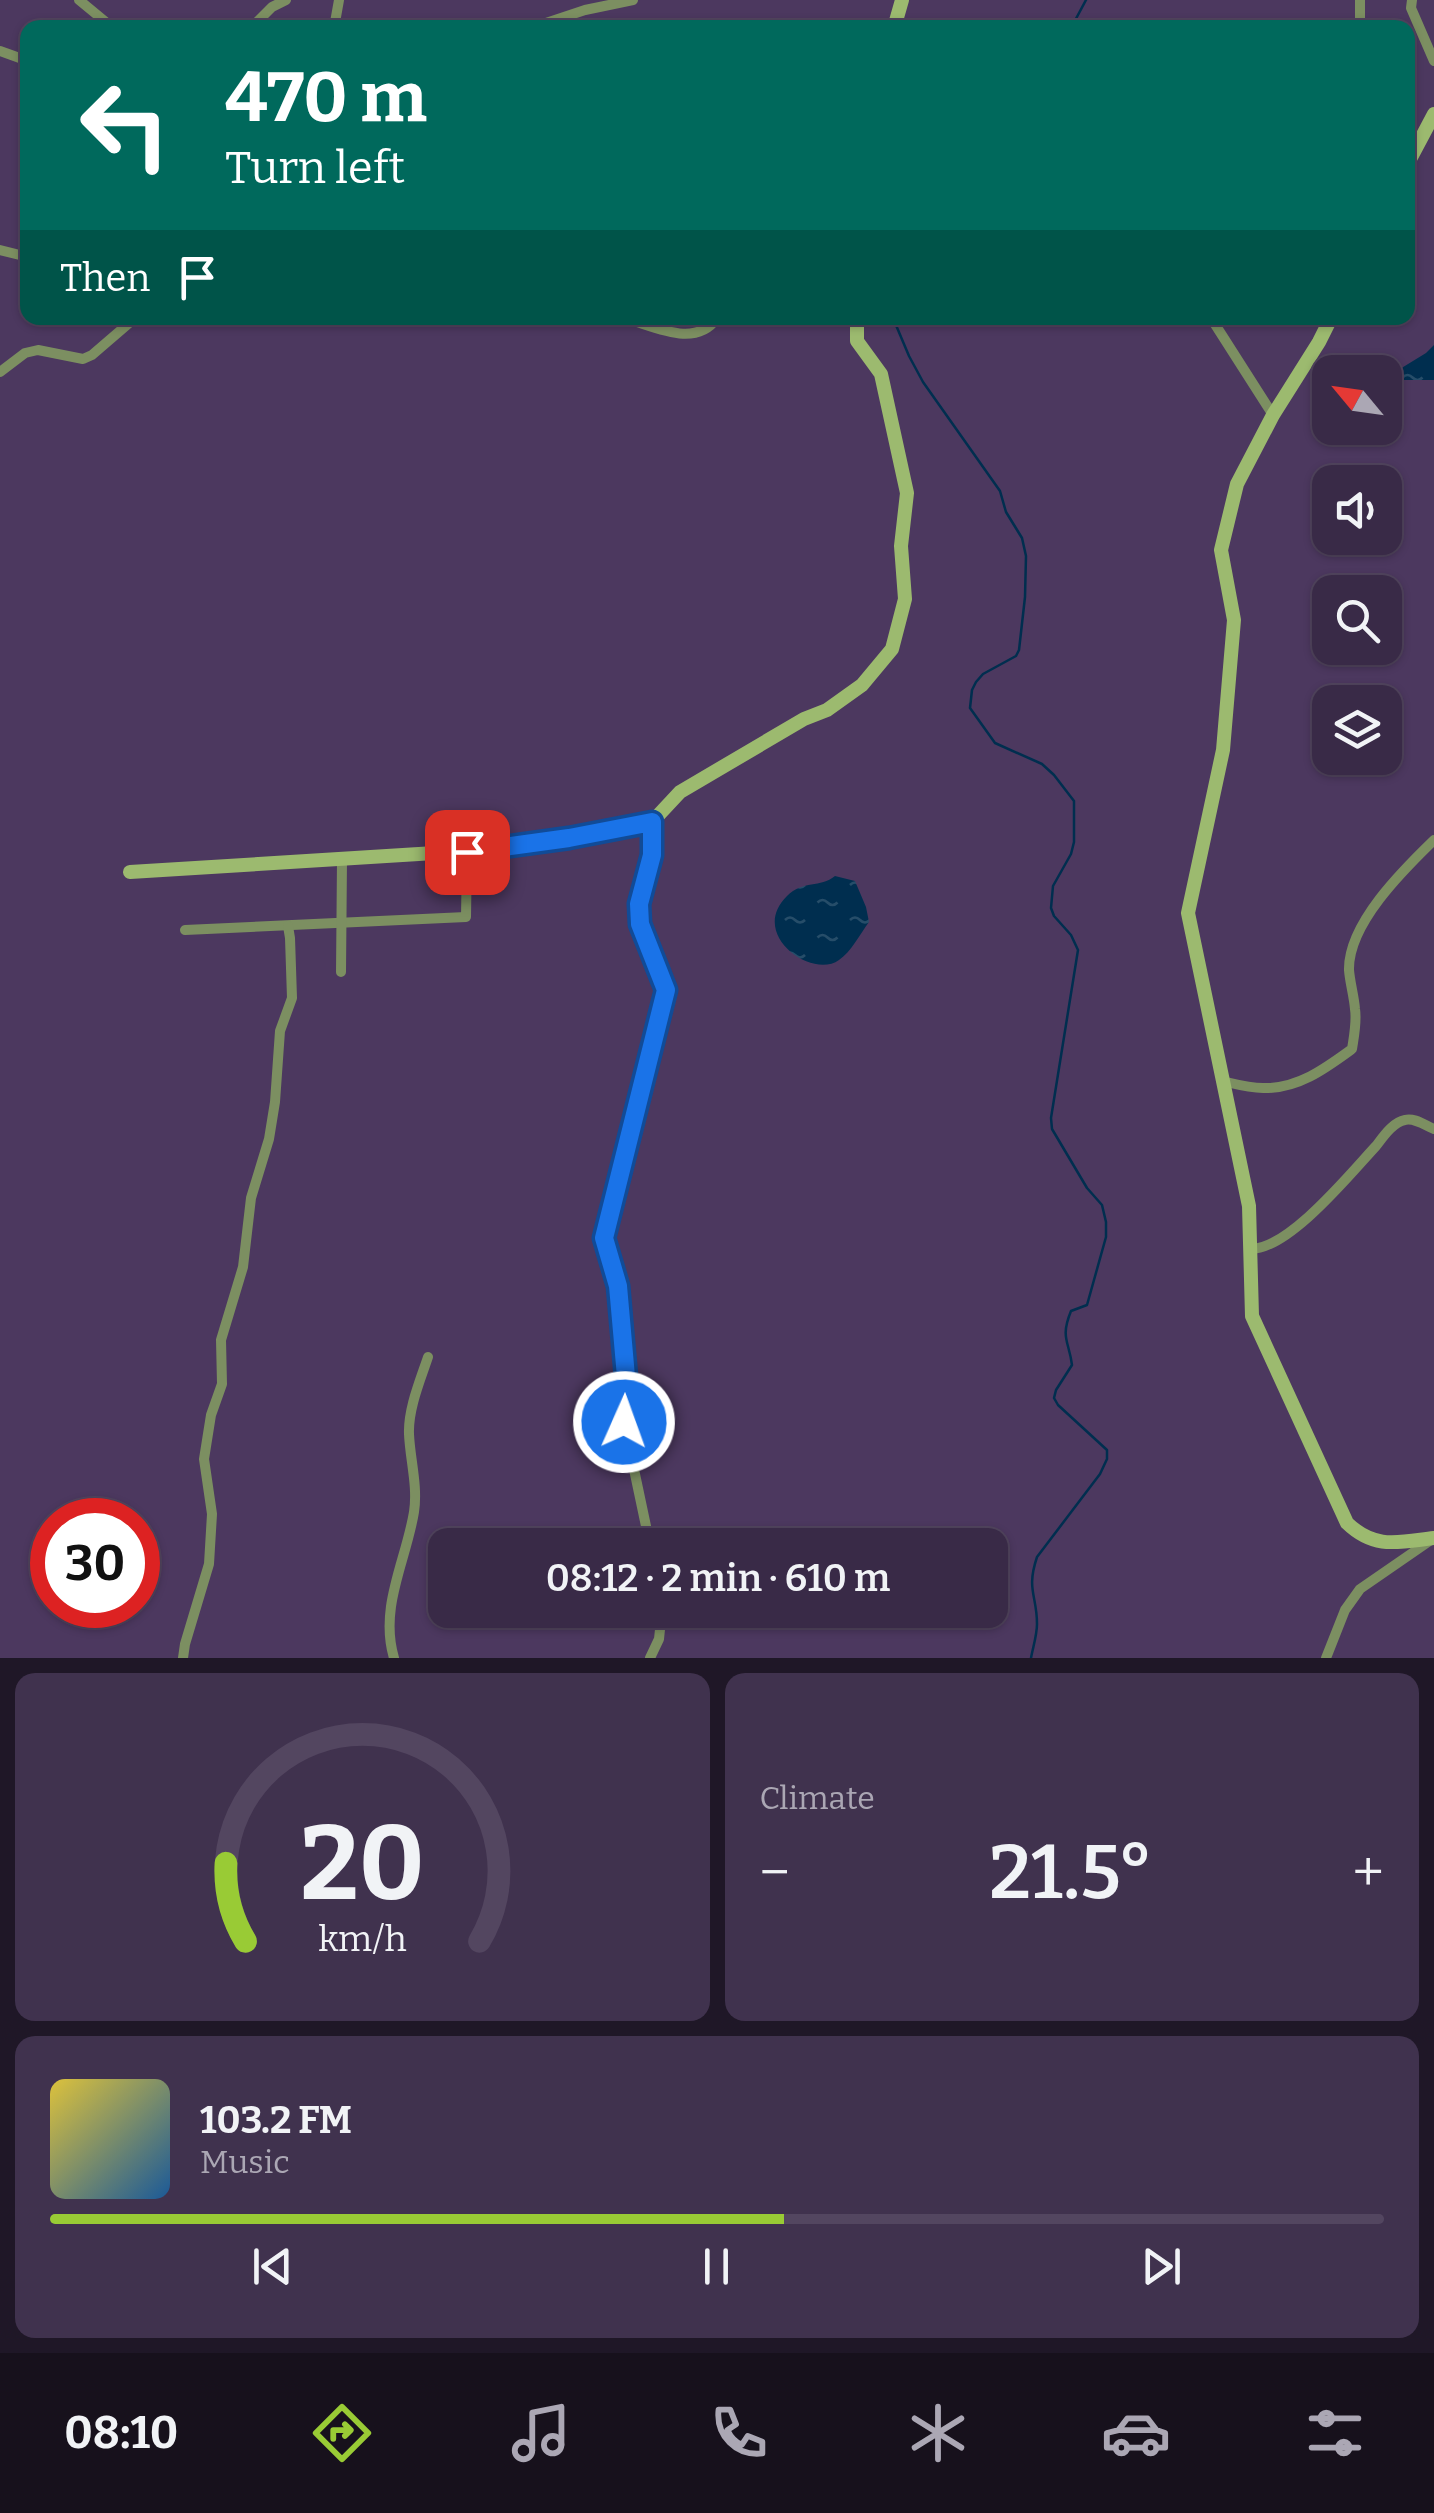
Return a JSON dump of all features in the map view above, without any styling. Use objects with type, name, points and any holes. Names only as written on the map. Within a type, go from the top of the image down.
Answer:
[{"type":"main road","points":[[1415,144],[1434,114]]},
{"type":"main road","points":[[130,872],[467,852],[652,822],[680,792],[804,719],[827,710],[862,685],[892,648],[905,599],[901,546],[907,493],[881,374],[857,341],[857,325]]},
{"type":"main road","points":[[1328,325],[1237,484],[1221,550],[1234,620],[1228,694],[1222,750],[1188,913],[1249,1206],[1252,1316],[1347,1523],[1363,1537],[1387,1543],[1434,1538]]},
{"type":"street","points":[[78,0],[103,20]]},
{"type":"street","points":[[259,20],[286,0]]},
{"type":"street","points":[[555,20],[633,0]]},
{"type":"street","points":[[1412,0],[1411,8],[1434,62]]},
{"type":"street","points":[[0,372],[25,353],[38,350],[83,359],[127,325]]},
{"type":"street","points":[[649,325],[694,334],[711,325]]},
{"type":"street","points":[[1216,325],[1273,415]]},
{"type":"street","points":[[646,1528],[624,1422],[627,1388],[618,1286],[604,1238],[666,990],[640,924],[639,904],[652,855],[652,822]]},
{"type":"street","points":[[1222,1081],[1262,1088],[1285,1086],[1318,1074],[1352,1049],[1356,1013],[1349,967],[1356,939],[1392,884],[1434,840]]},
{"type":"street","points":[[185,930],[466,916],[467,852]]},
{"type":"street","points":[[342,860],[342,972]]},
{"type":"street","points":[[184,1658],[209,1564],[212,1514],[204,1458],[222,1384],[222,1340],[243,1267],[250,1198],[272,1120],[280,1031],[292,998],[288,926]]},
{"type":"street","points":[[1251,1249],[1280,1241],[1403,1120],[1434,1130]]},
{"type":"street","points":[[394,1658],[389,1610],[415,1510],[409,1430],[428,1357]]},
{"type":"street","points":[[1326,1658],[1345,1610],[1360,1589],[1434,1538]]},
{"type":"street","points":[[650,1658],[660,1628]]},
{"type":"water","points":[[1434,345],[1434,380],[1402,380],[1402,368]]},
{"type":"water","points":[[835,876],[855,881],[869,922],[839,960],[827,965],[814,964],[800,959],[779,938],[775,925],[777,910],[793,891]]},
{"type":"waterway","points":[[1075,20],[1086,0]]},
{"type":"waterway","points":[[896,325],[923,382],[1000,491],[1026,556],[1019,650],[1016,656],[976,682],[970,708],[995,743],[1042,764],[1074,801],[1074,842],[1053,886],[1051,908],[1078,950],[1051,1118],[1052,1129],[1087,1188],[1102,1205],[1106,1237],[1087,1305],[1071,1311],[1068,1320],[1066,1334],[1072,1365],[1054,1398],[1107,1450],[1107,1459],[1100,1474],[1037,1557],[1032,1585],[1037,1628],[1031,1658]]},
{"type":"route","points":[[467,852],[652,822],[652,855],[639,904],[640,924],[666,990],[604,1238],[618,1286],[626,1357],[624,1422]]}]
